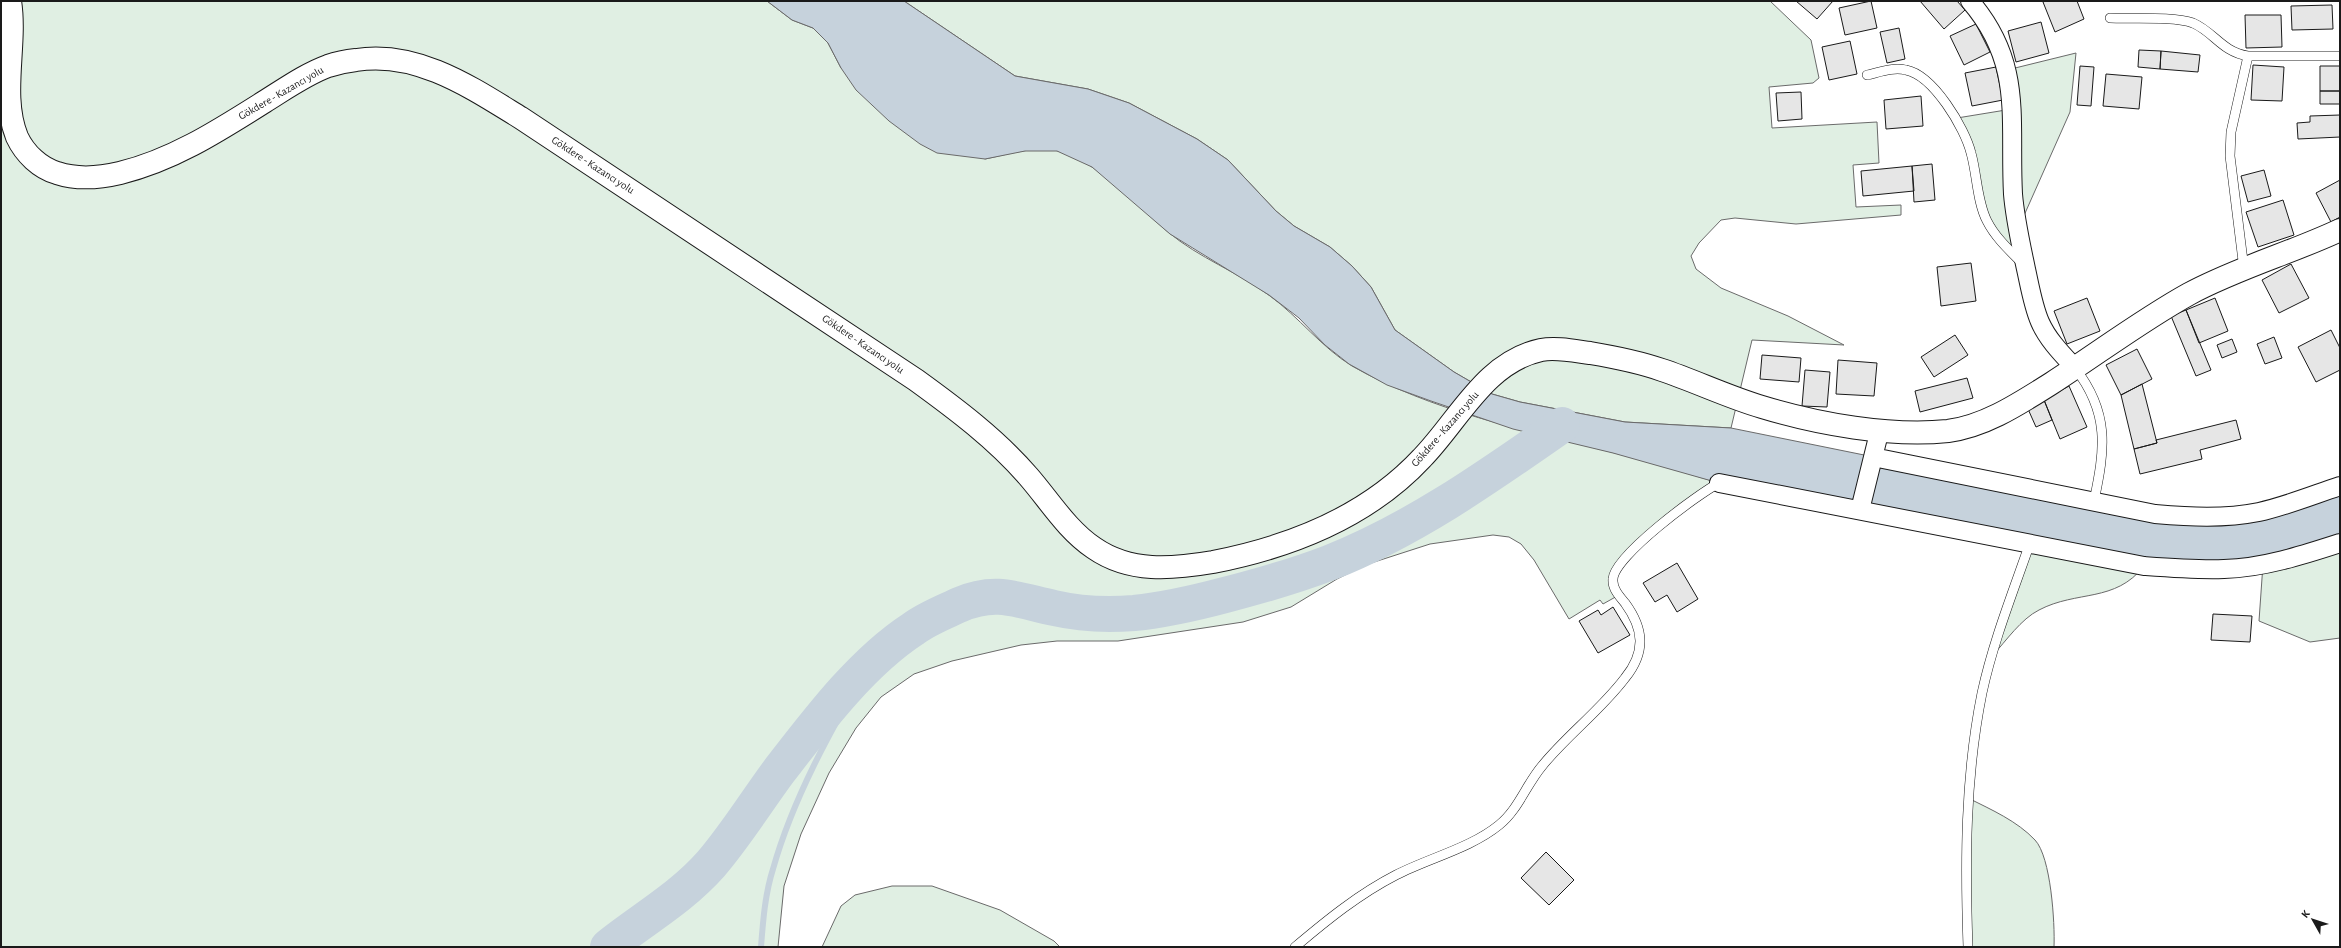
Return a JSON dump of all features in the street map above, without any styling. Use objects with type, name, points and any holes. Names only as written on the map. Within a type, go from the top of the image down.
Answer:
[{"type":"street","name":"Gökdere - Kazancı yolu","points":[[10,1],[12,16],[9,96],[11,117],[17,136],[24,150],[35,161],[50,171],[67,176],[86,178],[140,168],[176,153],[214,134],[297,82],[329,65],[357,60],[384,58],[408,62],[435,71],[471,88],[521,118],[916,380],[960,412],[992,440],[1026,473],[1080,537],[1108,556],[1137,567],[1166,568],[1200,564],[1248,555],[1308,535],[1346,516],[1405,476],[1426,455],[1455,416],[1498,370],[1515,360],[1543,349],[1576,351],[1625,360],[1660,369],[1761,407],[1805,418],[1880,429],[1920,432],[1948,430],[1969,426],[2007,410],[2075,368],[2187,295],[2244,269],[2294,250],[2340,230]]},
{"type":"street","points":[[1970,1],[1985,18],[1996,39],[2006,62],[2011,85],[2014,196],[2033,301],[2040,322],[2050,339],[2075,368]]},
{"type":"street","points":[[1862,504],[1880,429]]},
{"type":"street","points":[[1872,463],[2094,501],[2155,514],[2192,518],[2226,517],[2259,512],[2340,486]]},
{"type":"street","points":[[1719,483],[1862,504],[2030,543],[2144,566],[2208,569],[2262,564],[2301,556],[2340,543]]},
{"type":"lane","points":[[2110,18],[2186,21],[2200,27],[2230,51],[2248,56],[2340,56]]},
{"type":"lane","points":[[2244,269],[2230,156],[2231,132],[2248,56]]},
{"type":"lane","points":[[1867,75],[1893,69],[1908,70],[1921,78],[1945,102],[1966,134],[1986,221],[1997,237],[2026,266]]},
{"type":"lane","points":[[2075,368],[2092,395],[2099,415],[2104,438],[2102,463],[2094,501]]},
{"type":"lane","points":[[1295,947],[1361,894],[1397,874],[1488,832],[1508,817],[1540,768],[1603,704],[1634,664],[1639,647],[1639,627],[1615,590],[1613,578],[1617,566],[1659,526],[1719,483]]},
{"type":"lane","points":[[1968,947],[1966,827],[1974,746],[1982,693],[1997,640],[2030,543]]},
{"type":"green space","points":[[1,1],[767,1],[792,20],[813,28],[828,43],[841,68],[985,159],[1022,151],[1050,149],[1074,157],[1089,165],[1117,186],[1180,241],[1258,287],[1281,304],[1330,350],[1352,366],[1382,382],[1478,418],[1638,459],[1719,483],[1659,526],[1615,571],[1619,595],[1603,604],[1600,600],[1569,619],[1534,560],[1521,544],[1509,537],[1493,535],[1430,544],[1365,565],[1337,579],[1291,607],[1243,622],[1118,641],[1057,641],[1021,645],[952,661],[914,674],[881,697],[856,728],[829,773],[801,834],[784,886],[778,947],[1,947]]},
{"type":"green space","points":[[904,1],[1770,1],[1811,40],[1819,78],[1813,83],[1769,87],[1772,128],[1877,122],[1879,163],[1853,165],[1856,207],[1901,205],[1901,215],[1796,224],[1735,218],[1721,220],[1699,243],[1691,256],[1696,269],[1721,288],[1788,316],[1844,345],[1752,340],[1731,428],[1625,422],[1520,402],[1492,394],[1454,372],[1395,330],[1371,287],[1352,266],[1330,247],[1294,226],[1276,211],[1228,160],[1197,139],[1129,103],[1088,89],[1015,76]]},
{"type":"green space","points":[[2076,53],[2070,112],[2018,229],[2026,267],[1986,221],[1957,118],[2012,109],[2007,70]]},
{"type":"green space","points":[[2030,543],[2144,566],[2133,578],[2121,586],[2108,591],[2053,604],[2032,614],[2014,631],[1993,655]]},
{"type":"green space","points":[[2340,543],[2340,638],[2310,642],[2259,621],[2263,564]]},
{"type":"green space","points":[[1968,798],[2004,816],[2020,827],[2035,840],[2040,848],[2045,861],[2051,891],[2054,923],[2054,947],[1968,947]]},
{"type":"green space","points":[[892,886],[932,886],[1000,910],[1054,941],[1060,947],[822,947],[841,906],[855,895]]},
{"type":"shaded area","points":[[767,1],[904,1],[1015,76],[1088,89],[1129,103],[1197,139],[1228,160],[1276,211],[1294,226],[1330,247],[1352,266],[1371,287],[1395,330],[1454,372],[1492,394],[1520,402],[1625,422],[1731,428],[2155,514],[2192,518],[2340,486],[2340,543],[2187,569],[1719,483],[1613,453],[1513,429],[1431,401],[1387,385],[1349,364],[1325,345],[1299,318],[1269,295],[1170,234],[1092,167],[1057,151],[1025,151],[985,159],[937,153],[920,144],[889,121],[856,90],[841,68],[828,43],[813,28],[792,20]]},
{"type":"building","points":[[1796,1],[1833,1],[1817,19]]},
{"type":"building","points":[[1871,1],[1877,28],[1845,35],[1839,8]]},
{"type":"building","points":[[1920,1],[1957,1],[1965,10],[1944,29]]},
{"type":"building","points":[[2077,1],[2084,19],[2055,32],[2043,2]]},
{"type":"building","points":[[2332,5],[2333,29],[2292,30],[2291,6]]},
{"type":"building","points":[[2245,15],[2281,15],[2282,47],[2246,48]]},
{"type":"building","points":[[2041,22],[2049,53],[2016,62],[2008,31]]},
{"type":"building","points":[[1976,24],[1990,52],[1964,65],[1950,36]]},
{"type":"building","points":[[1899,28],[1905,59],[1887,63],[1880,32]]},
{"type":"building","points":[[1850,41],[1857,74],[1829,80],[1822,47]]},
{"type":"building","points":[[2139,50],[2161,51],[2160,69],[2138,67]]},
{"type":"building","points":[[2161,51],[2200,55],[2198,72],[2160,69]]},
{"type":"building","points":[[2253,65],[2284,67],[2282,101],[2251,100]]},
{"type":"building","points":[[2080,66],[2094,67],[2091,106],[2077,105]]},
{"type":"building","points":[[2320,66],[2340,66],[2340,91],[2320,91]]},
{"type":"building","points":[[1996,67],[2003,100],[1972,106],[1965,73]]},
{"type":"building","points":[[2106,74],[2142,77],[2139,109],[2103,106]]},
{"type":"building","points":[[2320,91],[2340,91],[2340,104],[2320,104]]},
{"type":"building","points":[[1801,92],[1802,119],[1778,121],[1776,93]]},
{"type":"building","points":[[1921,96],[1923,126],[1886,129],[1884,100]]},
{"type":"building","points":[[2340,115],[2340,137],[2298,139],[2297,123],[2310,122],[2310,116]]},
{"type":"building","points":[[1932,164],[1935,200],[1914,202],[1912,166]]},
{"type":"building","points":[[1912,166],[1914,191],[1863,196],[1861,171]]},
{"type":"building","points":[[2264,170],[2271,196],[2248,202],[2241,176]]},
{"type":"building","points":[[2340,180],[2340,217],[2331,222],[2316,193]]},
{"type":"building","points":[[2283,200],[2294,235],[2258,247],[2246,212]]},
{"type":"building","points":[[1971,263],[1976,301],[1941,306],[1937,267]]},
{"type":"building","points":[[2291,264],[2309,298],[2279,313],[2262,280]]},
{"type":"building","points":[[2087,298],[2100,331],[2067,344],[2054,311]]},
{"type":"building","points":[[2215,298],[2228,331],[2199,343],[2186,310]]},
{"type":"building","points":[[2186,310],[2211,370],[2196,376],[2171,316]]},
{"type":"building","points":[[2331,330],[2340,348],[2340,370],[2316,382],[2298,347]]},
{"type":"building","points":[[1955,335],[1968,355],[1934,377],[1921,357]]},
{"type":"building","points":[[2274,337],[2282,358],[2265,364],[2257,344]]},
{"type":"building","points":[[2232,339],[2237,352],[2222,358],[2217,345]]},
{"type":"building","points":[[2137,349],[2152,379],[2121,395],[2106,365]]},
{"type":"building","points":[[1762,355],[1801,358],[1799,382],[1760,379]]},
{"type":"building","points":[[1838,360],[1877,363],[1874,396],[1836,394]]},
{"type":"building","points":[[1805,370],[1830,372],[1827,407],[1802,406]]},
{"type":"building","points":[[1967,378],[1973,398],[1920,412],[1915,391]]},
{"type":"building","points":[[2142,384],[2157,443],[2134,449],[2121,395]]},
{"type":"building","points":[[2069,386],[2087,427],[2060,439],[2044,400]]},
{"type":"building","points":[[2044,400],[2052,420],[2036,427],[2028,409]]},
{"type":"building","points":[[2236,420],[2241,439],[2200,450],[2202,459],[2140,474],[2134,449],[2157,443],[2156,440]]},
{"type":"building","points":[[1677,563],[1698,599],[1677,612],[1667,595],[1655,602],[1643,583]]},
{"type":"building","points":[[1613,607],[1630,635],[1598,653],[1579,621],[1598,610],[1601,615]]},
{"type":"building","points":[[2213,614],[2252,616],[2250,642],[2211,640]]},
{"type":"building","points":[[1546,852],[1574,880],[1549,905],[1521,878]]},
{"type":"waterway","points":[[608,947],[674,898],[711,864],[779,771],[841,694],[875,659],[918,625],[959,605],[972,600],[984,598],[996,597],[1017,599],[1074,612],[1104,614],[1134,613],[1157,610],[1238,592],[1303,572],[1360,550],[1391,535],[1450,501],[1562,425]]},
{"type":"waterway","points":[[761,947],[768,888],[781,843],[791,816],[814,765],[868,666]]}]
